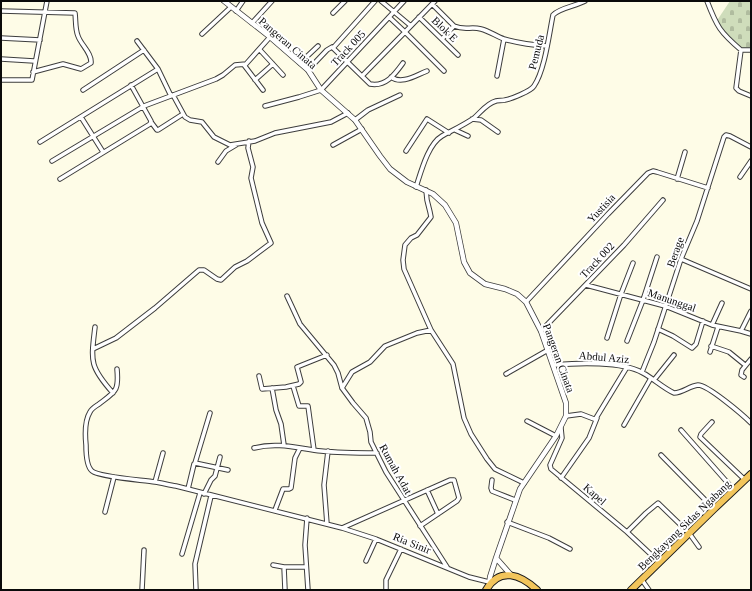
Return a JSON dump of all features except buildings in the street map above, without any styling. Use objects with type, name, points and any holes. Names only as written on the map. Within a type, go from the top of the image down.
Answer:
[{"type":"highway","name":"Bengkayang Sidas Ngabang","points":[[631,590],[714,508],[751,474]]},
{"type":"highway","points":[[488,585],[501,577],[511,575],[524,579],[537,590]]},
{"type":"street","points":[[1,80],[30,80],[33,78],[34,61],[40,40],[47,1]]},
{"type":"street","name":"Pangeran Cinata","points":[[225,1],[308,70],[321,90],[355,120],[380,156],[395,173],[416,187],[426,190],[445,205],[453,216],[458,231],[464,262],[470,273],[485,284],[518,294],[526,302],[541,331],[566,403],[566,416],[561,428],[541,460],[524,483],[515,500],[488,585]]},
{"type":"street","points":[[236,11],[243,1]]},
{"type":"street","points":[[252,23],[272,1]]},
{"type":"street","points":[[333,13],[344,1]]},
{"type":"street","points":[[308,70],[375,1]]},
{"type":"street","points":[[382,1],[412,26]]},
{"type":"street","name":"Track 005","points":[[266,106],[321,90],[404,1]]},
{"type":"street","name":"Pemuda","points":[[472,119],[488,105],[496,101],[508,99],[532,88],[538,77],[554,14],[585,1]]},
{"type":"street","points":[[707,1],[719,30],[726,38],[741,50],[751,50]]},
{"type":"street","points":[[362,76],[412,26],[433,2],[454,26],[464,29],[481,29],[504,39],[524,44],[547,46]]},
{"type":"street","points":[[202,34],[231,7]]},
{"type":"street","points":[[1,11],[75,13],[76,31],[80,42],[88,52],[91,62],[82,69],[63,64],[33,72]]},
{"type":"street","points":[[389,17],[444,71]]},
{"type":"street","name":"Blok E","points":[[419,17],[458,55]]},
{"type":"street","points":[[442,39],[454,26]]},
{"type":"street","points":[[1,38],[40,40]]},
{"type":"street","points":[[52,160],[144,106],[216,79],[237,64],[244,65],[250,61],[270,38]]},
{"type":"street","points":[[497,76],[504,39]]},
{"type":"street","points":[[138,41],[158,69],[187,119],[202,122],[211,135],[227,144],[237,144],[275,133],[331,122],[348,113]]},
{"type":"street","points":[[300,63],[318,46]]},
{"type":"street","points":[[332,47],[370,84],[373,85],[385,82],[403,63]]},
{"type":"street","points":[[83,90],[144,50]]},
{"type":"street","points":[[260,50],[283,75]]},
{"type":"street","points":[[741,50],[736,88],[739,91],[751,96]]},
{"type":"street","points":[[1,59],[34,61]]},
{"type":"street","points":[[255,80],[273,64]]},
{"type":"street","points":[[244,65],[263,90]]},
{"type":"street","points":[[40,142],[158,69]]},
{"type":"street","points":[[391,77],[400,81],[427,71]]},
{"type":"street","points":[[131,85],[157,130],[183,114]]},
{"type":"street","points":[[355,120],[368,110],[400,95]]},
{"type":"street","points":[[81,117],[103,152]]},
{"type":"street","points":[[406,151],[427,119],[449,133]]},
{"type":"street","points":[[416,187],[433,145],[441,136],[455,130],[472,119],[481,120],[498,132]]},
{"type":"street","points":[[60,178],[151,122]]},
{"type":"street","points":[[333,145],[362,129]]},
{"type":"street","points":[[455,130],[468,136]]},
{"type":"street","name":"Berage","points":[[642,372],[681,259],[697,221],[724,138],[726,135],[730,136],[751,147]]},
{"type":"street","points":[[93,349],[116,338],[155,308],[199,270],[204,270],[221,280],[235,267],[247,261],[270,244],[271,242],[260,220],[251,178],[253,167],[248,148],[249,141]]},
{"type":"street","points":[[218,162],[226,151],[237,144]]},
{"type":"street","points":[[677,179],[685,152]]},
{"type":"street","points":[[740,177],[751,161]]},
{"type":"street","name":"Yustisia","points":[[526,302],[646,175],[653,171],[708,188]]},
{"type":"street","points":[[426,190],[430,217],[417,235],[409,239],[404,248],[404,269],[431,330],[453,364],[464,418],[471,434],[495,469],[524,483]]},
{"type":"street","name":"Track 002","points":[[541,331],[641,227],[663,200]]},
{"type":"street","points":[[627,341],[643,300],[656,257]]},
{"type":"street","points":[[681,259],[751,288]]},
{"type":"street","points":[[607,338],[633,263]]},
{"type":"street","name":"Manunggal","points":[[586,285],[666,306],[718,327],[751,334]]},
{"type":"street","name":"Rumah Adat","points":[[287,296],[300,324],[327,355],[337,370],[342,388],[366,418],[371,442],[386,472],[448,568]]},
{"type":"street","points":[[712,325],[722,303]]},
{"type":"street","points":[[741,331],[751,311]]},
{"type":"street","points":[[658,329],[692,348],[696,344],[703,321]]},
{"type":"street","points":[[95,327],[93,349],[94,366],[102,381],[113,393],[118,386],[117,369]]},
{"type":"street","points":[[710,352],[718,327]]},
{"type":"street","points":[[342,388],[351,373],[370,362],[385,346],[417,333],[431,330]]},
{"type":"street","points":[[711,346],[729,352],[745,365]]},
{"type":"street","points":[[506,374],[548,350]]},
{"type":"street","points":[[259,376],[261,388],[293,386],[301,382],[297,367],[327,355]]},
{"type":"street","points":[[624,425],[653,379],[674,355]]},
{"type":"street","points":[[744,377],[741,374],[745,365],[751,359]]},
{"type":"street","name":"Abdul Aziz","points":[[554,365],[582,363],[628,367],[642,372],[674,393],[681,392],[694,386],[702,386],[717,395],[751,423]]},
{"type":"street","points":[[561,478],[589,438],[598,417],[628,367]]},
{"type":"street","points":[[293,386],[299,406],[308,406],[314,450]]},
{"type":"street","points":[[272,388],[276,410],[281,424],[284,445]]},
{"type":"street","name":"Ria Sinir","points":[[113,393],[89,413],[85,438],[88,462],[91,469],[96,473],[114,477],[155,482],[188,489],[210,496],[307,518],[376,539],[480,580],[488,585]]},
{"type":"street","points":[[188,489],[210,413]]},
{"type":"street","points":[[566,416],[581,414],[595,419],[598,417]]},
{"type":"street","points":[[527,421],[556,436]]},
{"type":"street","points":[[712,422],[700,436],[745,480]]},
{"type":"street","name":"Kapel","points":[[561,428],[562,438],[550,467],[561,478],[627,532],[659,562]]},
{"type":"street","points":[[681,430],[734,490]]},
{"type":"street","points":[[254,448],[265,445],[284,445],[314,450],[377,453]]},
{"type":"street","points":[[275,510],[283,489],[291,488],[296,458],[300,448]]},
{"type":"street","points":[[327,524],[324,485],[328,451]]},
{"type":"street","points":[[155,482],[163,453]]},
{"type":"street","points":[[661,455],[714,508]]},
{"type":"street","points":[[182,554],[202,493],[215,476],[220,457]]},
{"type":"street","points":[[195,463],[228,470]]},
{"type":"street","points":[[105,512],[114,477]]},
{"type":"street","points":[[342,528],[369,517],[403,500],[454,480],[456,482],[458,498],[453,504],[420,526]]},
{"type":"street","points":[[492,480],[492,491],[515,500]]},
{"type":"street","points":[[427,490],[438,514]]},
{"type":"street","points":[[196,590],[195,564],[210,496]]},
{"type":"street","points":[[627,532],[657,503],[689,533],[699,547]]},
{"type":"street","points":[[307,518],[305,545],[308,590]]},
{"type":"street","points":[[508,522],[550,538],[570,549]]},
{"type":"street","points":[[366,561],[376,539]]},
{"type":"street","points":[[386,590],[386,580],[401,549]]},
{"type":"street","points":[[142,590],[144,550]]},
{"type":"street","points":[[496,558],[511,575]]},
{"type":"street","points":[[273,565],[284,567],[306,567]]},
{"type":"street","points":[[284,567],[286,590]]},
{"type":"street","points":[[642,580],[649,590]]},
{"type":"green space","points":[[730,1],[751,1],[751,49],[741,50],[731,41],[716,22]]}]
